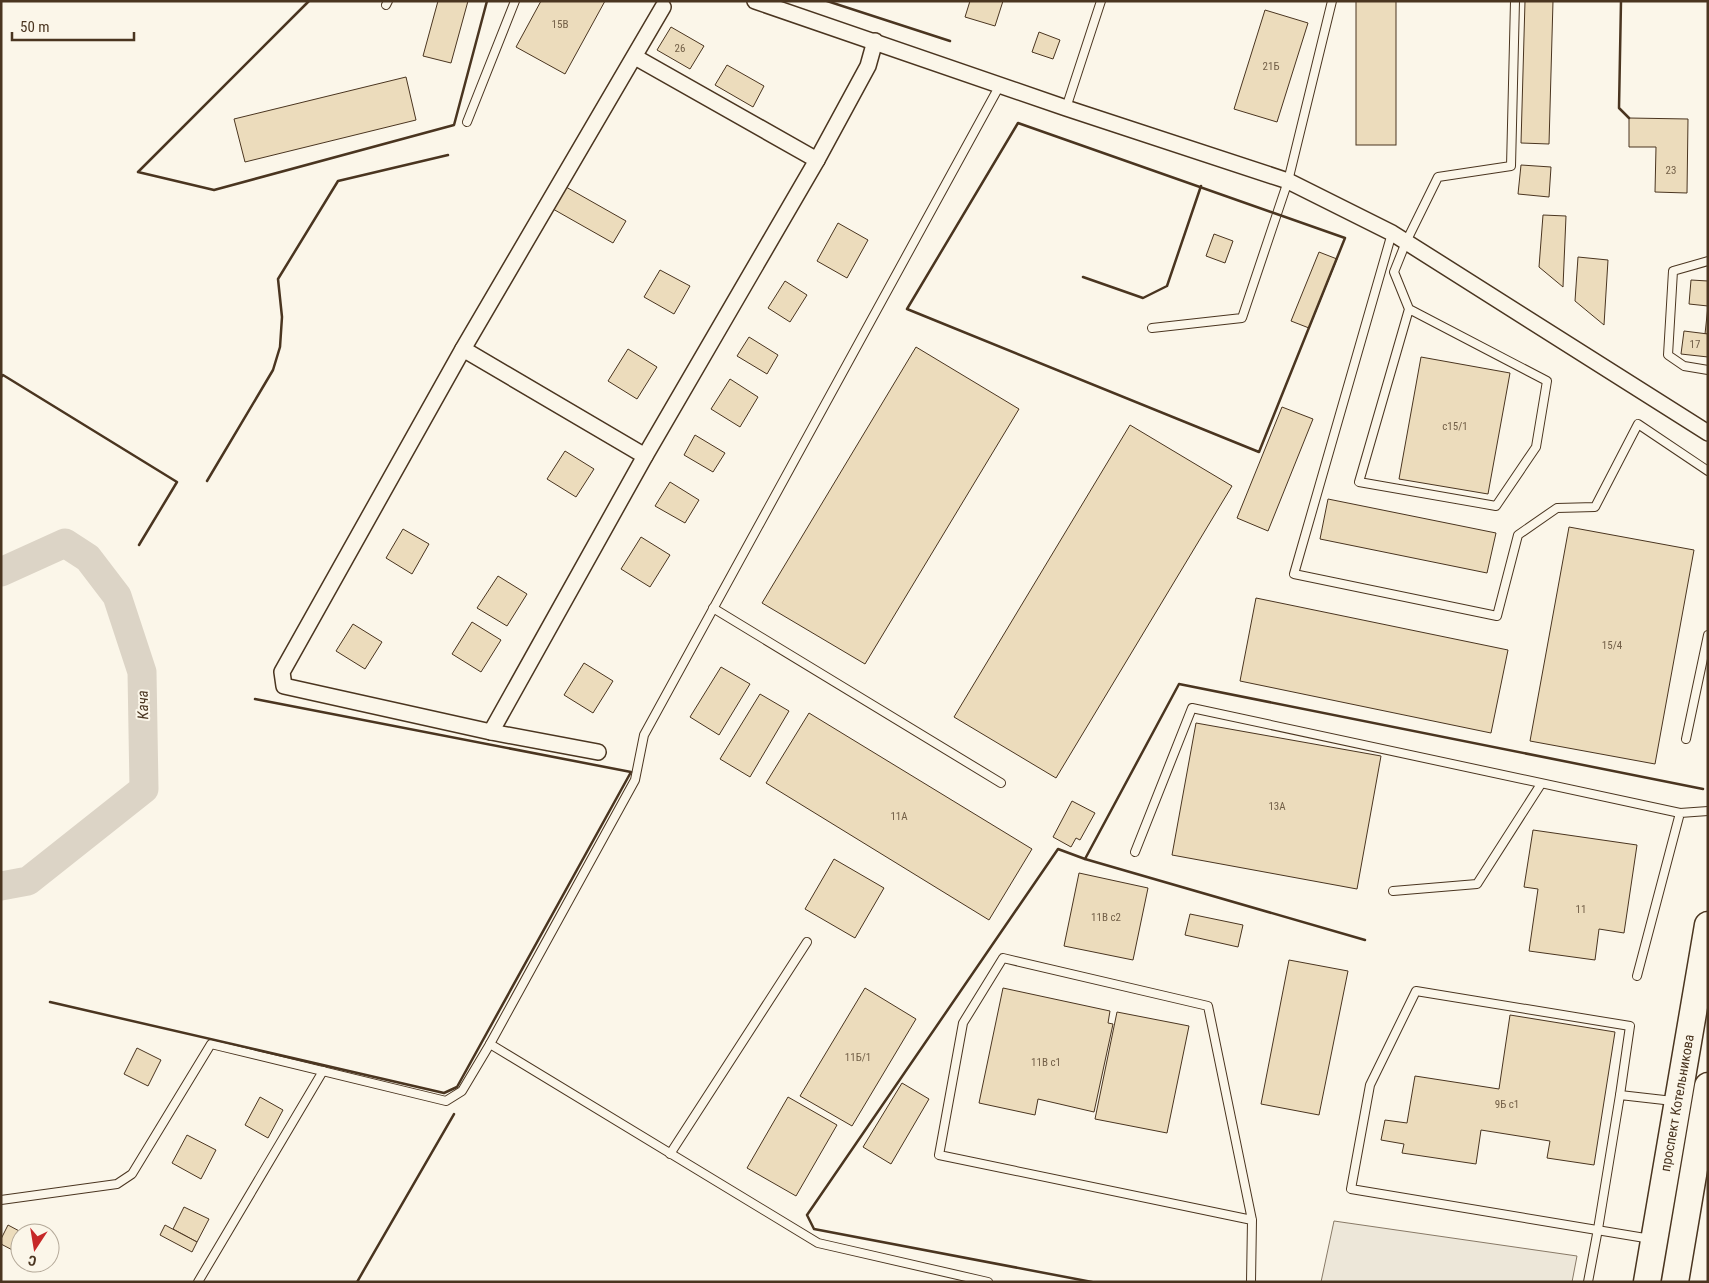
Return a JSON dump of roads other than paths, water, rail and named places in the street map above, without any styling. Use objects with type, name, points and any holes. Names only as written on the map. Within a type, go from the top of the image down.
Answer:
[{"type":"highway","name":"проспект Котельникова","points":[[1647,1282],[1708,925]]},
{"type":"highway","name":"проспект Котельникова","points":[[1675,1282],[1708,1086]]},
{"type":"street","points":[[755,1],[1066,108],[1288,181],[1392,232],[1708,433]]},
{"type":"street","points":[[598,752],[491,732],[284,686],[282,672],[463,349],[663,7]]},
{"type":"street","points":[[491,732],[645,456],[817,160],[868,66],[875,41]]},
{"type":"street","points":[[636,56],[817,160]]},
{"type":"street","points":[[463,349],[645,456]]},
{"type":"lane","points":[[467,122],[515,1]]},
{"type":"lane","points":[[1066,108],[1101,1]]},
{"type":"lane","points":[[1152,328],[1242,318],[1288,181],[1332,1]]},
{"type":"lane","points":[[1409,309],[1547,381],[1536,447],[1496,506],[1359,482],[1409,309],[1394,272],[1406,242],[1438,177],[1511,166],[1515,1]]},
{"type":"lane","points":[[1,1200],[117,1184],[132,1174],[211,1044],[446,1101],[462,1091],[490,1044],[635,780],[644,735],[1000,85]]},
{"type":"lane","points":[[1392,232],[1294,574],[1497,616],[1518,535],[1557,508],[1595,507],[1638,424],[1708,471]]},
{"type":"lane","points":[[1708,262],[1672,271],[1668,355],[1684,366],[1708,370]]},
{"type":"lane","points":[[713,608],[1001,783]]},
{"type":"lane","points":[[1686,739],[1708,635]]},
{"type":"lane","points":[[1135,852],[1192,708],[1680,813],[1708,811]]},
{"type":"lane","points":[[1393,891],[1476,884],[1541,784]]},
{"type":"lane","points":[[1637,976],[1680,813]]},
{"type":"lane","points":[[670,1154],[807,942]]},
{"type":"lane","points":[[1251,1282],[1252,1220],[1208,1006],[1003,958],[963,1023],[939,1155],[1252,1220]]},
{"type":"lane","points":[[1588,1282],[1598,1229],[1620,1095],[1630,1026],[1416,991],[1370,1085],[1351,1189],[1598,1229],[1654,1239]]},
{"type":"lane","points":[[490,1044],[818,1243],[988,1282]]},
{"type":"lane","points":[[198,1282],[323,1071]]},
{"type":"lane","points":[[1620,1095],[1678,1101]]},
{"type":"waterway","name":"Кача","points":[[1,572],[65,543],[88,558],[117,596],[142,672],[144,789],[28,881],[1,886]]}]
